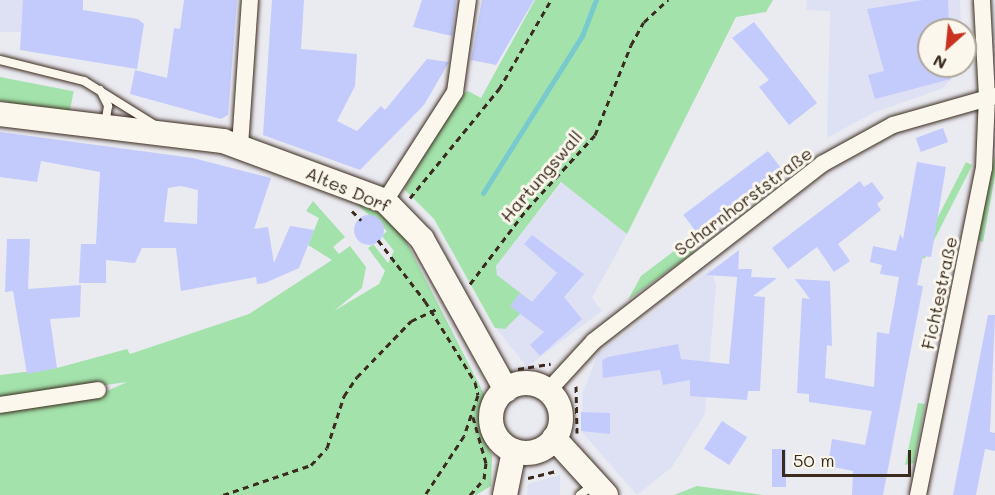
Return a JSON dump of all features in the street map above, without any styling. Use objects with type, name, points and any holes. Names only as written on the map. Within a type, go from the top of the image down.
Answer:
[{"type":"main road","name":"Altes Dorf","points":[[0,114],[104,129],[165,134],[240,146],[392,207],[422,239],[506,390]]},
{"type":"main road","points":[[523,384],[548,391],[559,409],[554,438],[537,451],[514,451],[497,438],[491,417],[506,390],[523,384]]},
{"type":"main road","points":[[554,438],[594,490]]},
{"type":"main road","points":[[505,495],[514,451]]},
{"type":"street","points":[[240,146],[250,0]]},
{"type":"street","points":[[392,207],[455,92],[468,0]]},
{"type":"street","name":"Fichtestraße","points":[[918,495],[984,168],[991,96],[982,0]]},
{"type":"street","name":"Scharnhorststraße","points":[[548,391],[594,340],[822,164],[893,124],[991,96]]},
{"type":"street","points":[[0,405],[98,390]]},
{"type":"lane","points":[[0,60],[69,75],[149,117],[165,134]]},
{"type":"lane","points":[[100,90],[108,105],[104,129]]},
{"type":"path","points":[[392,207],[499,89],[551,0]]},
{"type":"path","name":"Hartungswall","points":[[223,495],[310,465],[331,441],[344,396],[357,377],[411,321],[432,314],[454,298],[595,135],[631,45],[644,22],[668,0]]},
{"type":"path","points":[[378,240],[432,314],[475,382],[473,415],[486,463],[484,479],[470,495]]},
{"type":"path","points":[[425,495],[452,459],[473,415]]},
{"type":"shaded area","points":[[0,0],[23,0],[23,32],[0,32]]},
{"type":"shaded area","points":[[807,0],[960,0],[961,18],[917,18],[917,78],[952,78],[943,88],[873,113],[827,138],[830,11],[806,10]]},
{"type":"shaded area","points":[[562,182],[627,234],[592,298],[602,311],[527,367],[496,328],[505,329],[496,266]]},
{"type":"shaded area","points":[[711,269],[716,286],[705,414],[672,467],[637,495],[581,431],[583,392],[598,354]]},
{"type":"shaded area","points":[[560,475],[560,495],[527,495],[528,484]]},
{"type":"green space","points":[[535,0],[773,0],[766,12],[736,17],[627,234],[561,182],[496,266],[497,275],[532,302],[505,329],[495,328],[434,219],[404,189],[462,94],[468,91],[481,98]]},
{"type":"green space","points":[[0,77],[74,91],[69,114],[0,100]]},
{"type":"green space","points":[[995,155],[995,176],[983,242],[977,240]]},
{"type":"green space","points":[[966,162],[972,165],[925,259],[918,256]]},
{"type":"green space","points":[[313,201],[345,237],[333,247],[339,254],[350,246],[366,267],[362,288],[334,311],[379,284],[385,271],[368,248],[373,244],[388,263],[394,251],[382,236],[387,231],[353,201],[385,215],[404,237],[484,394],[480,427],[492,456],[491,486],[476,495],[0,495],[0,410],[98,395],[127,382],[0,400],[0,375],[57,368],[127,349],[130,354],[249,314],[332,260],[308,245],[319,218],[306,211]]},
{"type":"green space","points":[[686,242],[696,244],[694,252],[628,300],[641,276]]},
{"type":"green space","points":[[918,403],[925,404],[914,463],[905,465]]},
{"type":"green space","points":[[697,486],[764,495],[674,495]]},
{"type":"building","points":[[23,0],[83,0],[83,10],[138,19],[144,24],[137,69],[20,50]]},
{"type":"building","points":[[184,0],[237,0],[228,115],[221,119],[130,94],[135,70],[167,78],[174,28],[180,29]]},
{"type":"building","points":[[272,0],[304,0],[301,49],[357,54],[355,86],[337,121],[357,131],[381,106],[385,110],[427,59],[449,62],[424,105],[360,170],[263,135]]},
{"type":"building","points":[[422,0],[456,0],[452,36],[413,27]]},
{"type":"building","points":[[482,0],[534,0],[496,65],[471,60]]},
{"type":"building","points":[[923,0],[948,0],[949,18],[917,18],[917,78],[951,79],[875,99],[868,75],[884,71],[867,9]]},
{"type":"building","points":[[754,22],[817,103],[789,125],[759,87],[769,80],[732,38]]},
{"type":"building","points":[[943,128],[948,142],[921,152],[916,138]]},
{"type":"building","points":[[0,132],[193,158],[271,178],[254,229],[268,227],[274,263],[290,226],[314,230],[299,268],[265,283],[257,284],[256,277],[181,291],[176,248],[142,248],[135,263],[106,260],[106,283],[79,283],[81,244],[96,244],[100,172],[41,161],[37,182],[0,177]],"holes":[[[181,186],[198,190],[197,224],[164,222],[168,188]]]},
{"type":"building","points":[[768,151],[783,171],[698,235],[683,215]]},
{"type":"building","points":[[917,162],[946,167],[931,257],[923,256],[917,285],[923,286],[883,495],[852,495],[853,471],[828,466],[832,439],[865,445],[872,411],[809,402],[809,394],[797,393],[802,298],[810,299],[795,279],[830,281],[832,346],[827,345],[825,378],[874,387],[877,332],[889,334],[899,277],[880,274],[882,265],[870,262],[873,246],[896,251],[900,234],[903,239]]},
{"type":"building","points":[[860,181],[864,187],[872,182],[884,198],[877,204],[881,210],[838,244],[850,261],[834,272],[817,247],[788,269],[772,248]]},
{"type":"building","points":[[369,215],[375,216],[383,224],[383,236],[375,244],[369,245],[363,244],[355,236],[354,230],[355,224],[363,216]]},
{"type":"building","points":[[532,235],[584,274],[564,297],[582,319],[540,356],[530,345],[544,332],[510,306],[520,293],[532,302],[557,273],[524,244]]},
{"type":"building","points":[[7,239],[30,239],[28,289],[81,285],[80,317],[50,319],[57,368],[27,374],[13,291],[5,292]]},
{"type":"building","points":[[739,250],[738,277],[706,275]]},
{"type":"building","points":[[738,269],[752,269],[751,277],[777,278],[753,296],[765,297],[760,391],[748,391],[747,400],[690,396],[690,380],[663,385],[660,370],[603,378],[602,360],[608,357],[678,344],[681,359],[729,364]]},
{"type":"building","points":[[988,315],[995,315],[990,432],[995,433],[995,451],[985,449],[976,495],[953,495]]},
{"type":"building","points":[[581,412],[610,413],[610,434],[581,431]]},
{"type":"building","points":[[722,421],[747,437],[729,465],[704,449]]},
{"type":"building","points":[[772,449],[786,449],[786,487],[772,487]]},
{"type":"waterway","points":[[483,193],[582,36],[596,0]]}]
